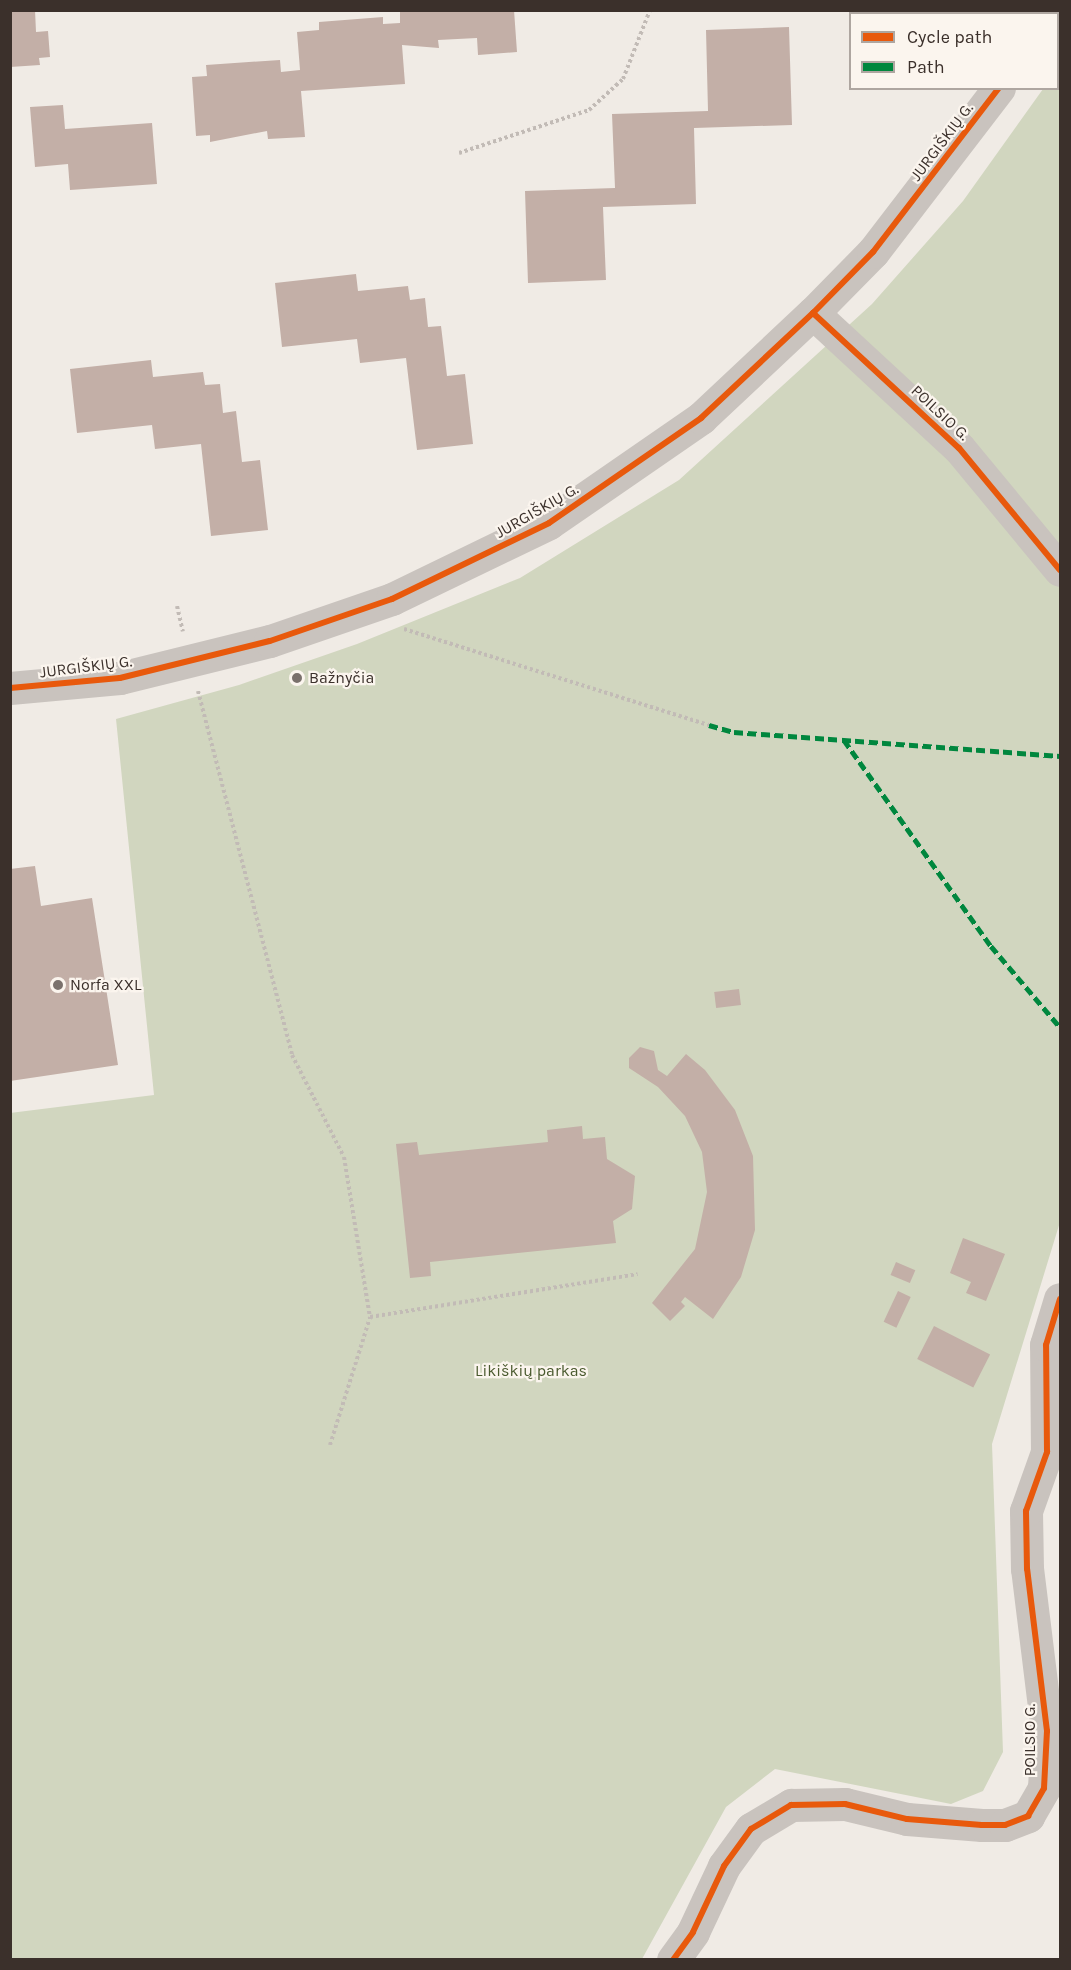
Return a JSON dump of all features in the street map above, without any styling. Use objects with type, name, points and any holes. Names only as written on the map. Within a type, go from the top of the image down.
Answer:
[{"type":"street","name":"JURGIŠKIŲ G.","points":[[10,688],[120,678],[191,663],[353,613],[452,572],[549,523],[620,478],[701,418],[813,313],[873,252],[997,90]]},
{"type":"street","name":"POILSIO G.","points":[[813,313],[959,448],[1060,570]]},
{"type":"street","name":"POILSIO G.","points":[[673,1959],[693,1932],[724,1866],[751,1829],[790,1805],[845,1804],[907,1819],[982,1824],[1005,1825],[1028,1816],[1044,1788],[1047,1731],[1027,1569],[1026,1511],[1047,1452],[1046,1345],[1060,1299]]},
{"type":"path","points":[[459,153],[589,110],[623,79],[650,10]]},
{"type":"path","points":[[177,606],[292,1056],[344,1156],[369,1317],[330,1445]]},
{"type":"path","points":[[353,613],[709,725]]},
{"type":"path","points":[[369,1317],[638,1274]]},
{"type":"green space","name":"Likiškių parkas","points":[[1060,49],[1060,1222],[992,1444],[1003,1752],[983,1791],[951,1804],[775,1769],[726,1807],[642,1959],[11,1959],[10,1113],[154,1095],[116,719],[239,685],[357,644],[520,578],[679,480],[872,304],[963,201],[1042,90],[1059,90]]},
{"type":"building","points":[[10,10],[35,10],[36,32],[48,31],[50,57],[39,58],[40,65],[10,67]]},
{"type":"building","points":[[400,10],[514,10],[517,52],[478,55],[477,38],[438,40],[439,48],[402,45],[405,84],[301,91],[305,137],[268,139],[267,131],[210,142],[210,135],[196,136],[192,77],[207,76],[206,65],[280,60],[281,72],[300,70],[297,32],[319,30],[319,22],[383,17],[383,24],[400,23]]},
{"type":"building","points":[[789,27],[792,125],[694,128],[696,204],[603,207],[606,280],[528,283],[525,191],[615,188],[612,114],[708,111],[706,30]]},
{"type":"building","points":[[63,105],[65,129],[152,123],[157,184],[70,190],[68,164],[35,167],[30,107]]},
{"type":"building","points":[[356,274],[358,291],[408,286],[410,300],[425,298],[428,327],[441,326],[447,376],[465,374],[473,444],[417,450],[406,358],[360,363],[357,339],[282,347],[275,283]]},
{"type":"building","points":[[151,360],[153,377],[203,372],[205,385],[220,384],[223,413],[236,411],[242,462],[260,460],[268,530],[211,536],[201,444],[155,449],[152,425],[77,433],[70,369]]},
{"type":"building","name":"Norfa XXL","points":[[35,866],[41,906],[92,898],[118,1065],[10,1081],[10,869]]},
{"type":"building","points":[[739,989],[741,1005],[716,1008],[714,992]]},
{"type":"building","points":[[640,1047],[654,1051],[658,1070],[667,1076],[686,1054],[705,1070],[735,1110],[753,1156],[755,1230],[741,1277],[713,1319],[685,1297],[681,1302],[685,1306],[670,1321],[652,1303],[695,1249],[707,1192],[702,1152],[685,1116],[658,1087],[629,1068],[629,1058]]},
{"type":"building","points":[[582,1126],[583,1139],[605,1137],[607,1159],[635,1176],[632,1209],[613,1221],[616,1243],[430,1262],[431,1276],[410,1278],[396,1144],[417,1142],[419,1155],[548,1142],[547,1130]]},
{"type":"building","points":[[963,1238],[1005,1254],[986,1301],[966,1293],[971,1282],[950,1273]]},
{"type":"building","points":[[896,1262],[915,1270],[910,1283],[891,1275]]},
{"type":"building","points":[[898,1291],[911,1297],[896,1328],[884,1322]]},
{"type":"building","points":[[934,1326],[990,1355],[973,1388],[917,1359]]},
{"type":"marked path","points":[[709,725],[734,732],[1060,756]]},
{"type":"marked path","points":[[844,740],[991,946],[1060,1027]]},
{"type":"cycle path","points":[[10,688],[120,678],[270,641],[392,599],[549,523],[701,418],[813,313],[873,252],[997,90]]},
{"type":"cycle path","points":[[813,313],[959,448],[1060,570]]},
{"type":"cycle path","points":[[673,1960],[693,1932],[724,1866],[751,1829],[791,1805],[845,1804],[907,1819],[982,1825],[1005,1825],[1028,1816],[1044,1788],[1047,1731],[1027,1569],[1026,1511],[1047,1452],[1046,1345],[1060,1299]]},
{"type":"place","name":"Bažnyčia","points":[[297,678]]},
{"type":"place","name":"Norfa XXL","points":[[58,985]]}]
